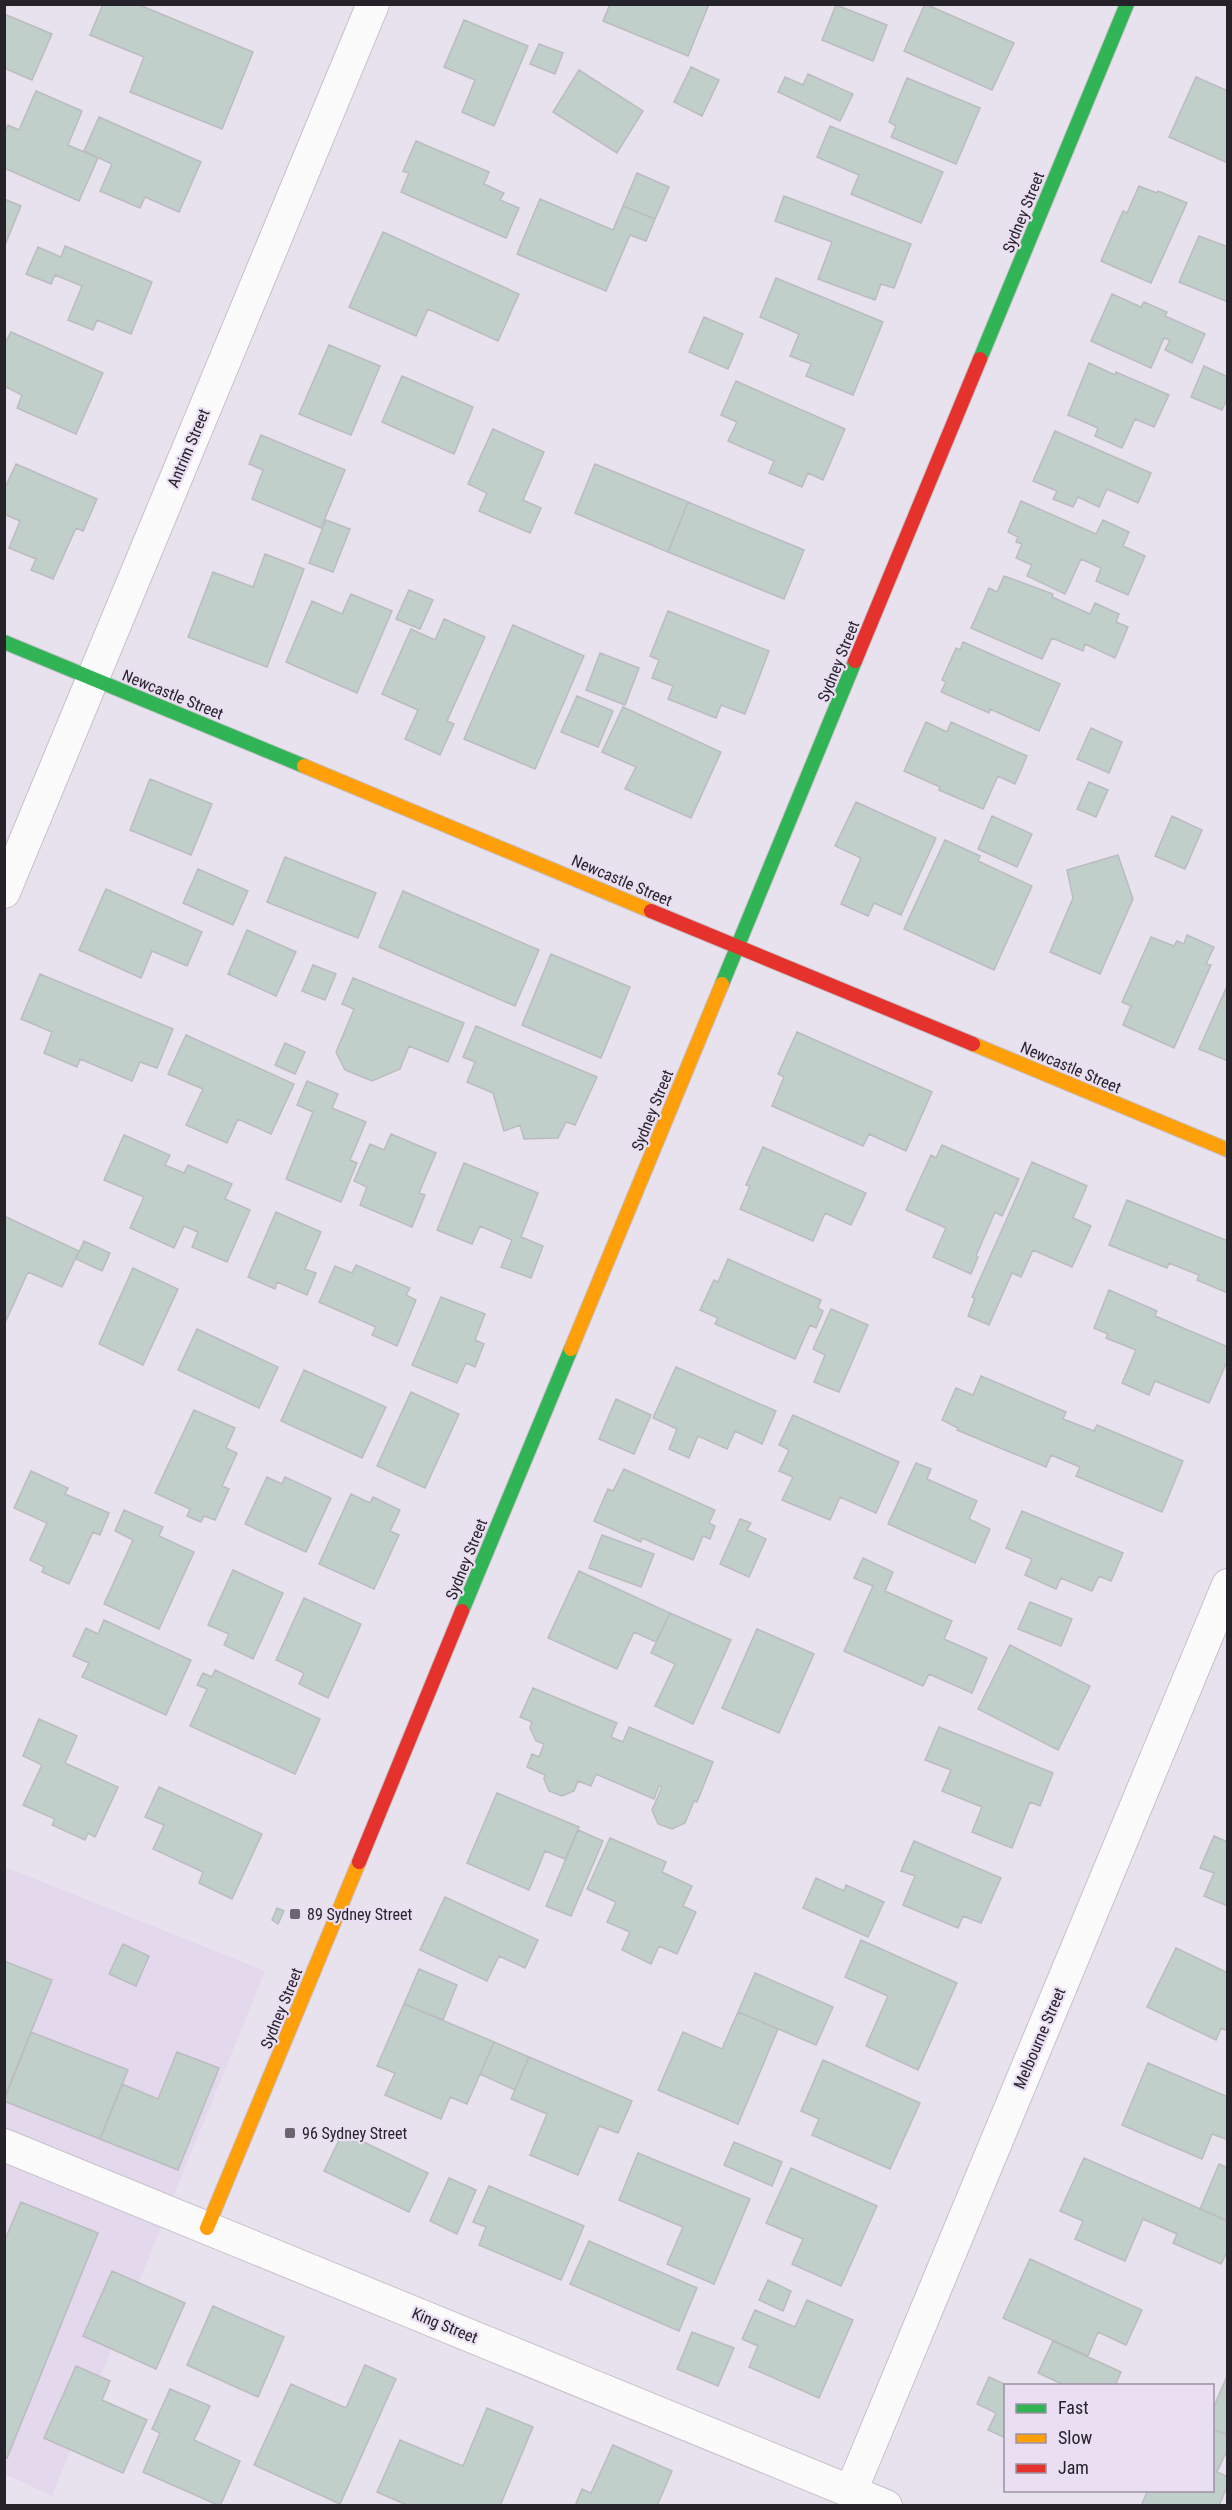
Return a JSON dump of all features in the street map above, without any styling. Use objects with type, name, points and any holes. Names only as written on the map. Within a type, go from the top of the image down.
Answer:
[{"type":"street","name":"Antrim Street","points":[[4,892],[373,4]]},
{"type":"street","name":"Sydney Street","points":[[207,2228],[1127,4]]},
{"type":"street","name":"Newcastle Street","points":[[4,642],[1227,1149]]},
{"type":"street","name":"Melbourne Street","points":[[851,2491],[1227,1585]]},
{"type":"street","name":"King Street","points":[[4,2145],[886,2505]]},
{"type":"shaded area","points":[[5,1867],[265,1971],[52,2496],[5,2474]]},
{"type":"building","points":[[103,4],[137,4],[253,52],[222,129],[130,92],[144,57],[90,35]]},
{"type":"building","points":[[610,4],[709,4],[688,56],[603,21]]},
{"type":"building","points":[[925,4],[1014,43],[992,90],[904,51]]},
{"type":"building","points":[[836,5],[887,25],[873,61],[822,40]]},
{"type":"building","points":[[4,14],[52,34],[32,80],[4,68]]},
{"type":"building","points":[[464,20],[528,46],[494,126],[462,112],[475,80],[444,67]]},
{"type":"building","points":[[539,44],[563,53],[555,74],[530,64]]},
{"type":"building","points":[[691,67],[719,80],[702,116],[674,102]]},
{"type":"building","points":[[579,70],[643,111],[617,153],[553,112]]},
{"type":"building","points":[[808,74],[853,94],[840,121],[778,92],[785,77],[803,85]]},
{"type":"building","points":[[1196,77],[1228,91],[1228,163],[1169,137]]},
{"type":"building","points":[[907,78],[980,108],[956,164],[891,137],[896,126],[889,122]]},
{"type":"building","points":[[36,91],[82,111],[68,145],[98,158],[79,201],[4,168],[4,134],[8,125],[19,130]]},
{"type":"building","points":[[99,117],[201,162],[179,212],[145,197],[140,208],[100,191],[112,164],[84,151]]},
{"type":"building","points":[[830,126],[943,172],[921,223],[851,194],[859,175],[817,157]]},
{"type":"building","points":[[416,141],[489,172],[484,184],[504,193],[500,200],[519,208],[506,238],[401,192],[409,173],[403,171]]},
{"type":"building","points":[[637,173],[669,187],[655,219],[623,206]]},
{"type":"building","points":[[1139,186],[1187,203],[1151,283],[1101,261],[1123,211],[1127,213]]},
{"type":"building","points":[[784,196],[911,244],[894,288],[881,284],[875,300],[818,279],[832,242],[775,221]]},
{"type":"building","points":[[4,199],[21,206],[5,245],[4,245]]},
{"type":"building","points":[[540,199],[613,230],[623,206],[655,219],[646,241],[630,235],[606,291],[517,254]]},
{"type":"building","points":[[383,232],[519,294],[498,341],[428,309],[416,336],[349,307]]},
{"type":"building","points":[[1199,236],[1228,247],[1228,302],[1179,282]]},
{"type":"building","points":[[65,246],[152,282],[131,334],[97,320],[93,330],[68,320],[82,286],[55,275],[51,284],[26,274],[38,247],[61,257]]},
{"type":"building","points":[[776,278],[883,322],[853,395],[806,376],[811,364],[790,356],[799,334],[760,317]]},
{"type":"building","points":[[1112,294],[1141,307],[1144,302],[1167,312],[1165,316],[1205,334],[1192,363],[1165,350],[1170,340],[1164,338],[1151,368],[1091,341]]},
{"type":"building","points":[[704,317],[743,334],[728,369],[689,352]]},
{"type":"building","points":[[11,332],[103,373],[76,434],[17,408],[22,395],[4,386],[4,345]]},
{"type":"building","points":[[329,345],[380,366],[351,435],[299,414]]},
{"type":"building","points":[[1089,363],[1169,395],[1154,427],[1135,419],[1122,448],[1095,436],[1098,428],[1068,415]]},
{"type":"building","points":[[1204,366],[1228,377],[1228,397],[1222,410],[1191,397]]},
{"type":"building","points":[[402,376],[473,407],[454,454],[382,422]]},
{"type":"building","points":[[736,381],[845,429],[823,480],[808,473],[802,487],[769,473],[774,461],[728,441],[737,422],[721,415]]},
{"type":"building","points":[[493,429],[544,452],[523,500],[541,508],[530,533],[479,511],[487,493],[468,484]]},
{"type":"building","points":[[1055,431],[1151,473],[1138,503],[1107,489],[1099,507],[1078,497],[1073,507],[1053,499],[1057,491],[1033,481]]},
{"type":"building","points":[[261,435],[345,470],[321,528],[252,499],[263,470],[249,464]]},
{"type":"building","points":[[16,464],[97,499],[83,531],[76,528],[53,579],[31,570],[36,559],[9,548],[20,521],[4,514],[4,490]]},
{"type":"building","points":[[595,464],[688,502],[668,552],[575,513]]},
{"type":"building","points":[[1021,501],[1096,534],[1103,520],[1129,532],[1123,546],[1145,556],[1128,595],[1096,581],[1101,568],[1081,559],[1065,594],[1027,576],[1032,565],[1016,558],[1022,544],[1016,542],[1018,537],[1008,532]]},
{"type":"building","points":[[688,502],[804,550],[784,599],[668,552]]},
{"type":"building","points":[[326,520],[350,529],[333,572],[309,563]]},
{"type":"building","points":[[265,554],[304,569],[267,667],[188,637],[213,572],[253,587]]},
{"type":"building","points":[[1004,576],[1053,594],[1052,597],[1090,614],[1095,603],[1119,614],[1116,622],[1128,627],[1115,658],[1085,644],[1083,651],[1052,638],[1042,659],[971,628],[989,588],[997,592]]},
{"type":"building","points":[[409,590],[433,600],[420,629],[396,619]]},
{"type":"building","points":[[351,594],[392,611],[357,693],[286,662],[312,601],[342,614]]},
{"type":"building","points":[[668,611],[769,651],[745,714],[721,705],[716,718],[668,699],[673,686],[652,678],[659,660],[650,656]]},
{"type":"building","points":[[444,619],[485,637],[447,721],[454,724],[440,755],[405,739],[418,710],[382,694],[411,629],[435,640]]},
{"type":"building","points":[[513,625],[584,656],[535,769],[464,739]]},
{"type":"building","points":[[963,642],[1060,684],[1039,731],[990,709],[989,713],[941,692],[946,682],[942,680],[956,648],[960,650]]},
{"type":"building","points":[[600,653],[639,668],[625,705],[586,690]]},
{"type":"building","points":[[577,696],[613,711],[598,747],[561,732]]},
{"type":"building","points":[[623,707],[721,752],[691,818],[625,789],[636,767],[602,752]]},
{"type":"building","points":[[926,722],[947,732],[951,722],[1027,756],[1015,784],[998,776],[983,809],[939,790],[940,787],[904,771]]},
{"type":"building","points":[[1091,728],[1122,742],[1109,773],[1077,759]]},
{"type":"building","points":[[150,779],[212,804],[191,855],[130,830]]},
{"type":"building","points":[[1089,782],[1108,790],[1096,817],[1077,809]]},
{"type":"building","points":[[856,802],[936,838],[901,915],[874,903],[868,916],[841,904],[861,858],[835,846]]},
{"type":"building","points":[[992,816],[1032,834],[1017,867],[978,849]]},
{"type":"building","points":[[1172,816],[1202,830],[1185,869],[1155,856]]},
{"type":"building","points":[[945,840],[980,856],[978,861],[1032,886],[994,970],[904,929]]},
{"type":"building","points":[[1118,855],[1133,899],[1100,974],[1050,952],[1073,898],[1067,870]]},
{"type":"building","points":[[285,857],[376,893],[358,938],[267,902]]},
{"type":"building","points":[[198,869],[248,891],[233,925],[183,903]]},
{"type":"building","points":[[106,889],[202,932],[187,966],[152,951],[141,978],[79,950]]},
{"type":"building","points":[[403,891],[539,950],[515,1006],[379,947]]},
{"type":"building","points":[[247,930],[296,952],[276,996],[228,974]]},
{"type":"building","points":[[1187,935],[1214,947],[1206,964],[1211,965],[1174,1048],[1123,1025],[1131,1006],[1122,1002],[1151,937],[1174,946],[1177,941],[1184,944]]},
{"type":"building","points":[[551,954],[630,987],[601,1058],[522,1025]]},
{"type":"building","points":[[313,965],[336,974],[325,1000],[302,991]]},
{"type":"building","points":[[40,974],[173,1029],[157,1068],[140,1062],[132,1081],[80,1059],[77,1067],[44,1053],[52,1032],[21,1019]]},
{"type":"building","points":[[353,978],[464,1023],[448,1062],[409,1046],[400,1069],[372,1081],[345,1070],[336,1052],[354,1009],[342,1004]]},
{"type":"building","points":[[1228,984],[1228,1061],[1199,1049]]},
{"type":"building","points":[[476,1026],[597,1077],[575,1125],[566,1122],[558,1138],[524,1139],[520,1125],[504,1131],[493,1093],[467,1082],[475,1062],[463,1057]]},
{"type":"building","points":[[797,1032],[932,1092],[906,1151],[869,1134],[863,1146],[772,1106],[784,1077],[778,1074]]},
{"type":"building","points":[[186,1035],[294,1084],[271,1134],[238,1119],[227,1143],[186,1125],[203,1089],[168,1074]]},
{"type":"building","points":[[285,1043],[305,1052],[295,1074],[275,1065]]},
{"type":"building","points":[[307,1081],[338,1094],[332,1108],[366,1122],[350,1160],[357,1163],[341,1202],[286,1179],[313,1112],[297,1105]]},
{"type":"building","points":[[391,1134],[436,1153],[419,1193],[425,1195],[412,1227],[360,1205],[367,1187],[354,1181],[370,1144],[384,1150]]},
{"type":"building","points":[[124,1135],[170,1155],[165,1165],[184,1173],[188,1165],[232,1184],[225,1199],[250,1210],[227,1262],[192,1247],[198,1232],[184,1226],[174,1248],[130,1228],[144,1197],[104,1180]]},
{"type":"building","points":[[942,1145],[1019,1179],[1002,1216],[995,1212],[976,1256],[978,1257],[971,1274],[933,1257],[946,1228],[906,1210],[931,1155],[936,1158]]},
{"type":"building","points":[[763,1147],[866,1193],[851,1225],[825,1213],[813,1241],[740,1209],[750,1186],[746,1185]]},
{"type":"building","points":[[1032,1162],[1087,1186],[1073,1218],[1091,1226],[1072,1267],[1033,1250],[1021,1277],[1012,1273],[989,1325],[968,1316],[975,1298],[972,1297]]},
{"type":"building","points":[[464,1163],[538,1193],[521,1237],[543,1246],[531,1278],[501,1267],[512,1240],[480,1226],[472,1244],[437,1230]]},
{"type":"building","points":[[1127,1200],[1228,1241],[1228,1293],[1197,1280],[1199,1275],[1169,1263],[1167,1268],[1109,1245]]},
{"type":"building","points":[[276,1212],[321,1232],[305,1269],[316,1273],[307,1295],[277,1282],[275,1289],[248,1277]]},
{"type":"building","points":[[4,1216],[79,1251],[62,1287],[28,1272],[5,1323]]},
{"type":"building","points":[[84,1241],[110,1253],[102,1271],[76,1259]]},
{"type":"building","points":[[728,1259],[821,1300],[818,1308],[823,1311],[816,1328],[810,1325],[795,1359],[715,1324],[718,1318],[700,1310],[714,1280],[718,1282]]},
{"type":"building","points":[[356,1265],[410,1288],[406,1295],[416,1300],[397,1346],[372,1335],[376,1327],[319,1302],[335,1266],[352,1273]]},
{"type":"building","points":[[133,1268],[178,1289],[143,1365],[99,1344]]},
{"type":"building","points":[[1109,1290],[1157,1311],[1155,1316],[1228,1347],[1228,1359],[1209,1403],[1155,1381],[1149,1395],[1122,1383],[1136,1350],[1106,1338],[1108,1334],[1094,1328]]},
{"type":"building","points":[[441,1297],[485,1314],[475,1340],[484,1344],[475,1367],[466,1363],[457,1383],[412,1365]]},
{"type":"building","points":[[831,1309],[868,1325],[839,1392],[814,1382],[825,1355],[813,1349]]},
{"type":"building","points":[[197,1329],[278,1367],[259,1408],[178,1370]]},
{"type":"building","points":[[676,1367],[776,1411],[762,1444],[735,1431],[727,1449],[698,1436],[689,1458],[669,1449],[677,1429],[653,1418]]},
{"type":"building","points":[[304,1370],[386,1407],[362,1458],[281,1421]]},
{"type":"building","points":[[981,1376],[1066,1412],[1063,1419],[1094,1431],[1097,1425],[1183,1461],[1162,1512],[1076,1476],[1080,1467],[1051,1455],[1046,1467],[957,1430],[958,1428],[942,1420],[956,1388],[973,1395]]},
{"type":"building","points":[[411,1392],[459,1414],[425,1488],[377,1466]]},
{"type":"building","points":[[616,1399],[651,1415],[634,1454],[599,1439]]},
{"type":"building","points":[[194,1410],[235,1428],[226,1448],[237,1453],[222,1486],[229,1489],[215,1520],[204,1516],[201,1522],[187,1516],[190,1509],[155,1493]]},
{"type":"building","points":[[793,1415],[899,1462],[876,1513],[840,1497],[830,1520],[782,1500],[793,1477],[779,1471],[789,1450],[779,1445]]},
{"type":"building","points":[[916,1463],[931,1469],[927,1479],[977,1501],[969,1519],[990,1529],[975,1563],[888,1524]]},
{"type":"building","points":[[624,1469],[715,1510],[709,1523],[715,1526],[710,1539],[703,1536],[693,1560],[642,1538],[641,1542],[594,1521],[608,1489],[613,1491]]},
{"type":"building","points":[[31,1471],[68,1488],[65,1494],[109,1513],[100,1535],[93,1532],[69,1584],[42,1572],[44,1567],[30,1560],[47,1523],[14,1508]]},
{"type":"building","points":[[267,1477],[282,1484],[285,1477],[331,1498],[306,1552],[245,1524]]},
{"type":"building","points":[[351,1494],[370,1503],[373,1497],[400,1510],[390,1531],[399,1535],[374,1589],[319,1564]]},
{"type":"building","points":[[124,1510],[163,1527],[159,1536],[194,1552],[159,1629],[104,1604],[133,1540],[115,1531]]},
{"type":"building","points":[[1022,1511],[1123,1553],[1111,1581],[1099,1576],[1092,1591],[1061,1578],[1056,1589],[1025,1575],[1032,1559],[1006,1548]]},
{"type":"building","points":[[740,1519],[751,1523],[747,1530],[766,1539],[749,1577],[720,1564]]},
{"type":"building","points":[[602,1535],[654,1554],[641,1587],[589,1568]]},
{"type":"building","points":[[863,1558],[893,1572],[885,1591],[952,1621],[944,1639],[987,1658],[972,1693],[929,1674],[923,1686],[844,1651],[873,1586],[854,1578]]},
{"type":"building","points":[[233,1570],[283,1593],[253,1659],[224,1645],[229,1634],[208,1625]]},
{"type":"building","points":[[579,1571],[670,1613],[656,1642],[634,1632],[617,1669],[548,1638]]},
{"type":"building","points":[[304,1598],[361,1624],[328,1698],[299,1684],[304,1673],[276,1660]]},
{"type":"building","points":[[1030,1602],[1072,1619],[1061,1646],[1018,1629]]},
{"type":"building","points":[[670,1613],[731,1640],[693,1724],[655,1706],[675,1664],[651,1653]]},
{"type":"building","points":[[104,1620],[191,1660],[166,1715],[82,1677],[89,1663],[73,1656],[86,1628],[98,1634]]},
{"type":"building","points":[[757,1629],[814,1654],[779,1733],[722,1708]]},
{"type":"building","points":[[1010,1645],[1090,1686],[1058,1750],[978,1709]]},
{"type":"building","points":[[215,1670],[320,1719],[295,1774],[190,1726],[207,1689],[197,1685],[203,1673],[212,1677]]},
{"type":"building","points":[[533,1688],[617,1723],[611,1737],[623,1742],[629,1727],[713,1762],[697,1802],[694,1801],[685,1823],[672,1829],[658,1824],[652,1810],[662,1787],[659,1786],[654,1799],[596,1774],[591,1786],[578,1781],[574,1791],[562,1796],[549,1791],[544,1779],[545,1775],[527,1767],[532,1754],[539,1757],[544,1744],[536,1741],[530,1728],[532,1722],[520,1717]]},
{"type":"building","points":[[39,1719],[77,1736],[65,1763],[118,1787],[95,1837],[88,1833],[85,1840],[52,1825],[55,1819],[23,1805],[42,1765],[23,1756]]},
{"type":"building","points":[[939,1727],[1053,1773],[1040,1806],[1030,1802],[1012,1848],[972,1832],[982,1807],[942,1791],[951,1770],[925,1760]]},
{"type":"building","points":[[159,1787],[262,1834],[232,1899],[199,1883],[203,1872],[153,1849],[164,1825],[145,1817]]},
{"type":"building","points":[[497,1793],[579,1827],[565,1859],[545,1851],[529,1890],[467,1863]]},
{"type":"building","points":[[578,1830],[603,1841],[571,1916],[546,1906]]},
{"type":"building","points":[[1214,1836],[1228,1842],[1228,1906],[1204,1896],[1214,1873],[1200,1868]]},
{"type":"building","points":[[610,1838],[666,1862],[662,1872],[692,1886],[683,1906],[696,1912],[677,1954],[659,1946],[651,1964],[622,1950],[630,1932],[607,1922],[616,1902],[587,1889]]},
{"type":"building","points":[[914,1841],[1001,1878],[981,1923],[963,1916],[958,1928],[903,1905],[915,1876],[901,1871]]},
{"type":"building","points":[[816,1878],[844,1891],[846,1885],[884,1902],[868,1937],[803,1908]]},
{"type":"building","points":[[445,1897],[538,1940],[525,1968],[499,1956],[487,1981],[420,1950]]},
{"type":"building","points":[[277,1908],[284,1911],[278,1924],[272,1920]]},
{"type":"building","points":[[861,1940],[957,1983],[918,2070],[866,2046],[888,1996],[845,1977]]},
{"type":"building","points":[[123,1944],[149,1956],[136,1986],[109,1974]]},
{"type":"building","points":[[1176,1948],[1228,1973],[1228,2031],[1221,2028],[1216,2040],[1147,2007]]},
{"type":"building","points":[[4,1961],[52,1980],[4,2099]]},
{"type":"building","points":[[419,1969],[457,1985],[443,2020],[404,2004]]},
{"type":"building","points":[[755,1973],[833,2007],[816,2045],[738,2012]]},
{"type":"building","points":[[404,2004],[494,2042],[467,2104],[450,2097],[441,2119],[385,2095],[395,2073],[377,2066]]},
{"type":"building","points":[[738,2012],[778,2029],[738,2124],[658,2090],[683,2032],[722,2049]]},
{"type":"building","points":[[31,2032],[128,2070],[100,2139],[4,2101]]},
{"type":"building","points":[[494,2042],[529,2057],[515,2090],[480,2074]]},
{"type":"building","points":[[177,2052],[219,2068],[178,2170],[100,2139],[122,2084],[158,2099]]},
{"type":"building","points":[[529,2057],[632,2101],[618,2133],[599,2126],[578,2175],[530,2155],[547,2114],[511,2099]]},
{"type":"building","points":[[823,2060],[920,2103],[890,2169],[812,2135],[819,2119],[801,2111]]},
{"type":"building","points":[[1148,2063],[1228,2097],[1228,2140],[1212,2134],[1202,2159],[1122,2125]]},
{"type":"building","points":[[343,2132],[428,2173],[409,2212],[324,2171]]},
{"type":"building","points":[[734,2142],[782,2162],[772,2186],[724,2165]]},
{"type":"building","points":[[638,2153],[750,2199],[714,2284],[667,2264],[683,2227],[619,2200]]},
{"type":"building","points":[[1084,2158],[1228,2221],[1228,2250],[1221,2264],[1173,2243],[1177,2234],[1143,2219],[1125,2261],[1075,2239],[1083,2221],[1060,2211]]},
{"type":"building","points":[[1219,2164],[1228,2168],[1228,2221],[1200,2209]]},
{"type":"building","points":[[791,2168],[877,2206],[841,2286],[792,2264],[803,2239],[766,2223]]},
{"type":"building","points":[[449,2178],[476,2190],[457,2234],[430,2221]]},
{"type":"building","points":[[489,2186],[584,2226],[561,2280],[479,2245],[486,2227],[473,2222]]},
{"type":"building","points":[[21,2202],[98,2233],[7,2458],[4,2457],[4,2242]]},
{"type":"building","points":[[589,2241],[697,2288],[679,2331],[570,2284]]},
{"type":"building","points":[[1030,2259],[1142,2310],[1126,2345],[1098,2332],[1088,2356],[1003,2318]]},
{"type":"building","points":[[112,2271],[185,2303],[156,2369],[83,2336]]},
{"type":"building","points":[[768,2280],[791,2291],[783,2311],[759,2300]]},
{"type":"building","points":[[807,2300],[853,2320],[819,2398],[749,2367],[758,2346],[742,2339],[755,2310],[795,2327]]},
{"type":"building","points":[[213,2306],[284,2337],[258,2397],[187,2365]]},
{"type":"building","points":[[692,2332],[734,2348],[718,2386],[677,2369]]},
{"type":"building","points":[[1053,2341],[1121,2372],[1116,2384],[1062,2384],[1038,2373]]},
{"type":"building","points":[[365,2365],[396,2379],[340,2504],[254,2465],[291,2384],[346,2408]]},
{"type":"building","points":[[76,2366],[110,2381],[102,2400],[147,2420],[123,2473],[44,2438]]},
{"type":"building","points":[[1228,2374],[1228,2435],[1214,2430],[1214,2406]]},
{"type":"building","points":[[989,2377],[1004,2384],[1004,2437],[988,2430],[996,2413],[977,2404]]},
{"type":"building","points":[[170,2389],[210,2406],[194,2440],[240,2461],[220,2506],[143,2472],[160,2433],[152,2429]]},
{"type":"building","points":[[487,2408],[533,2427],[500,2506],[409,2506],[377,2492],[400,2440],[463,2466]]},
{"type":"building","points":[[1214,2430],[1228,2435],[1228,2448],[1217,2472],[1228,2477],[1228,2484],[1219,2506],[1141,2506],[1147,2492],[1214,2492]]},
{"type":"building","points":[[613,2445],[672,2471],[657,2506],[575,2506],[582,2489],[591,2493]]},
{"type":"traffic: fast","points":[[980,359],[1127,4]]},
{"type":"traffic: fast","points":[[4,642],[304,766]]},
{"type":"traffic: fast","points":[[722,984],[855,661]]},
{"type":"traffic: fast","points":[[462,1611],[571,1349]]},
{"type":"traffic: slow","points":[[304,766],[651,911]]},
{"type":"traffic: slow","points":[[571,1349],[722,984]]},
{"type":"traffic: slow","points":[[973,1044],[1228,1150]]},
{"type":"traffic: slow","points":[[207,2228],[359,1862]]},
{"type":"traffic: jam","points":[[855,661],[980,359]]},
{"type":"traffic: jam","points":[[651,911],[973,1044]]},
{"type":"traffic: jam","points":[[359,1862],[462,1611]]},
{"type":"place","name":"89 Sydney Street","points":[[295,1914]]},
{"type":"place","name":"96 Sydney Street","points":[[290,2133]]}]
